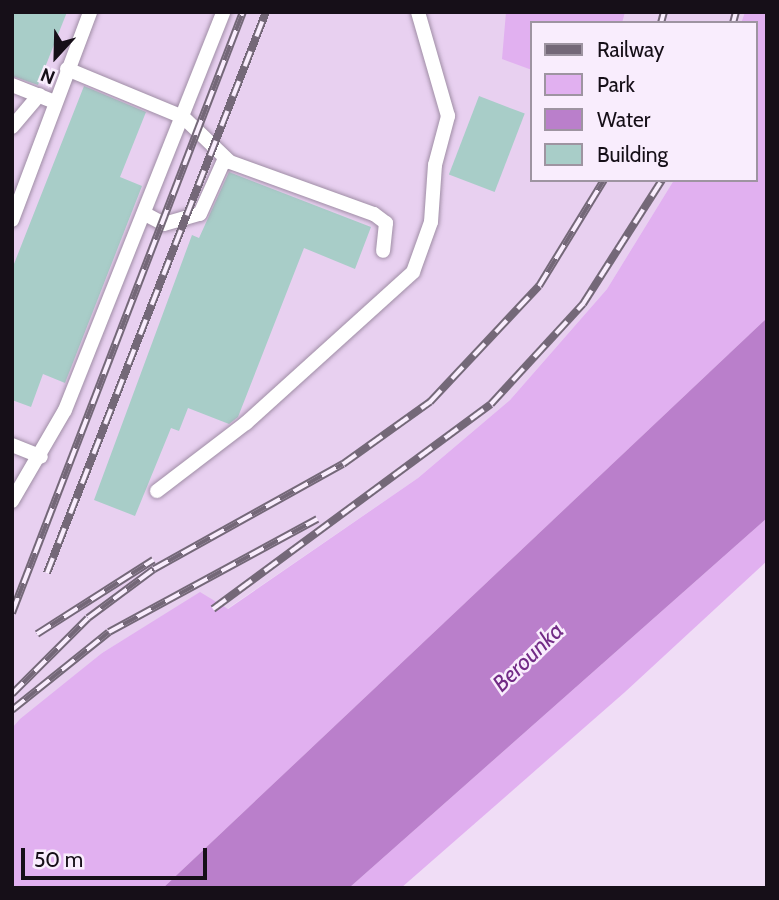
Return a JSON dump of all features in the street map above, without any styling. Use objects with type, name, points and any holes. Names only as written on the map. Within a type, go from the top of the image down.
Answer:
[{"type":"lane","points":[[12,220],[90,12]]},
{"type":"lane","points":[[12,501],[41,457],[147,215],[223,12]]},
{"type":"lane","points":[[157,491],[246,423],[414,272],[431,222],[435,165],[448,116],[418,12]]},
{"type":"lane","points":[[68,69],[183,117],[225,158],[374,214],[386,223],[383,251]]},
{"type":"lane","points":[[12,85],[55,102]]},
{"type":"lane","points":[[12,127],[39,95]]},
{"type":"lane","points":[[147,215],[164,224],[200,214],[225,158]]},
{"type":"lane","points":[[12,445],[41,457]]},
{"type":"shaded area","points":[[12,12],[745,12],[742,21],[530,21],[530,182],[673,182],[607,289],[510,400],[418,478],[227,609],[200,593],[102,653],[12,728]]},
{"type":"green space","points":[[506,12],[625,12],[623,21],[530,21],[530,69],[502,59]]},
{"type":"green space","points":[[745,12],[767,12],[767,318],[163,888],[12,888],[12,728],[20,719],[102,653],[200,592],[228,609],[418,478],[510,400],[607,289],[673,182],[758,182],[758,21],[742,21]]},
{"type":"green space","points":[[767,518],[767,561],[625,692],[401,888],[349,888]]},
{"type":"water","name":"Berounka","points":[[767,318],[767,518],[349,888],[163,888]]},
{"type":"building","points":[[12,12],[67,12],[38,85],[12,76]]},
{"type":"building","points":[[84,86],[146,112],[120,177],[142,186],[65,383],[43,374],[31,407],[12,400],[12,269]]},
{"type":"building","points":[[479,96],[525,114],[495,192],[449,174]]},
{"type":"building","points":[[229,172],[371,227],[355,269],[304,248],[238,417],[229,424],[188,408],[179,431],[171,428],[135,516],[94,500],[192,235],[199,238]]},
{"type":"railway","points":[[12,613],[243,12]]},
{"type":"railway","points":[[47,573],[266,12]]},
{"type":"railway","points":[[662,21],[664,12]]},
{"type":"railway","points":[[734,21],[736,12]]},
{"type":"railway","points":[[12,694],[88,618],[154,569],[343,464],[430,402],[539,286],[603,182]]},
{"type":"railway","points":[[213,609],[491,404],[583,304],[661,182]]},
{"type":"railway","points":[[12,710],[109,632],[317,519]]},
{"type":"railway","points":[[37,634],[153,560]]}]
